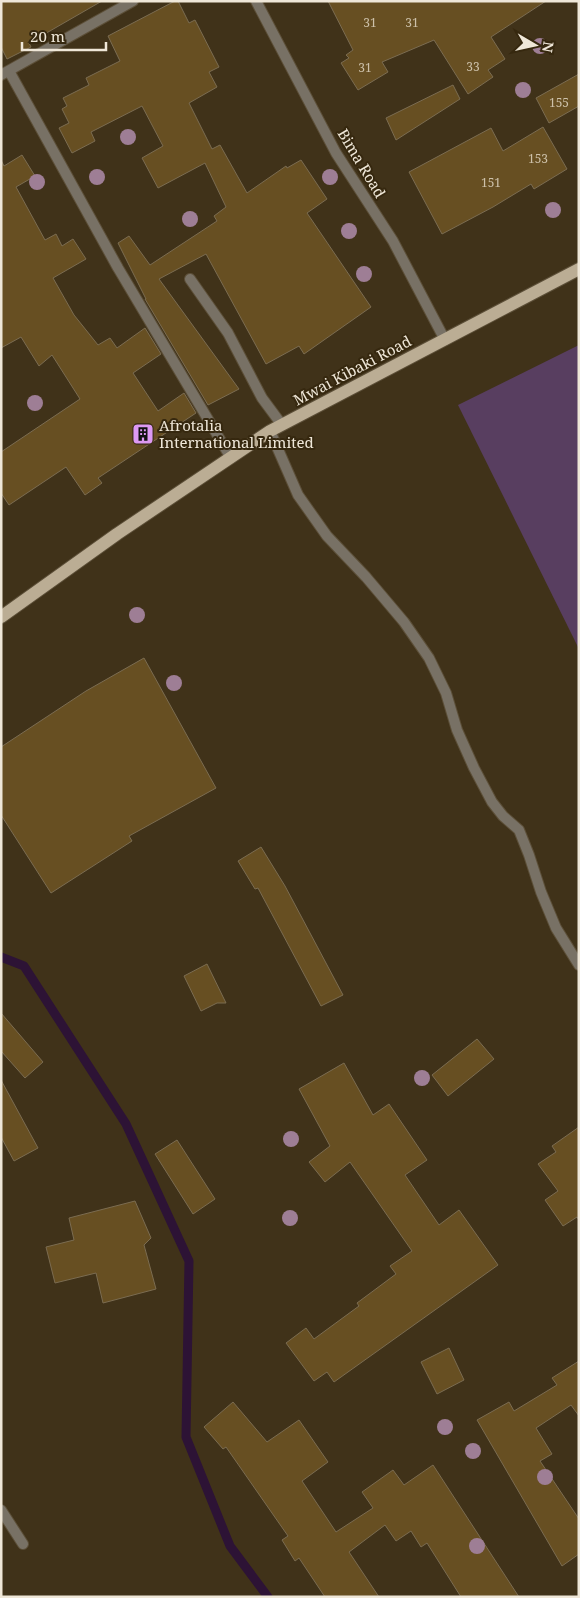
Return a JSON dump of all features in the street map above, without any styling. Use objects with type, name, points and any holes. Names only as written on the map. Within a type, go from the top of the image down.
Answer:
[{"type":"main road","name":"Mwai Kibaki Road","points":[[1,618],[117,534],[270,432],[579,269]]},
{"type":"street","points":[[133,1],[5,73],[231,458]]},
{"type":"street","name":"Bima Road","points":[[256,1],[336,152],[392,241],[445,340]]},
{"type":"street","points":[[190,279],[228,333],[262,398],[282,425]]},
{"type":"street","points":[[270,432],[298,495],[327,536],[366,577],[404,622],[429,658],[446,693],[457,730],[474,768],[492,802],[503,816],[519,830],[544,901],[556,928],[579,965]]},
{"type":"street","points":[[1,1510],[23,1544]]},
{"type":"shaded area","points":[[579,345],[579,649],[458,405]]},
{"type":"building","points":[[1,1],[102,1],[29,43],[31,47],[7,59],[1,47]]},
{"type":"building","points":[[178,1],[189,23],[195,20],[219,67],[209,72],[217,87],[189,103],[212,149],[220,145],[247,193],[286,166],[287,168],[301,160],[327,199],[307,213],[371,307],[304,354],[299,346],[266,364],[206,254],[159,279],[239,389],[208,405],[145,299],[118,243],[129,236],[150,265],[217,221],[214,216],[226,207],[205,163],[158,188],[142,158],[163,146],[142,106],[91,132],[95,141],[72,153],[59,128],[69,123],[62,109],[67,106],[63,98],[89,85],[86,78],[120,61],[108,36]]},
{"type":"building","points":[[328,1],[546,1],[491,37],[505,59],[488,70],[493,77],[468,94],[434,40],[382,62],[388,72],[358,90],[341,63],[349,58],[346,55],[353,50]]},
{"type":"building","points":[[579,74],[579,106],[549,123],[536,98]]},
{"type":"building","points":[[453,85],[460,99],[396,140],[386,118]]},
{"type":"building","points":[[543,127],[567,169],[534,189],[531,184],[442,234],[409,172],[491,128],[503,151]]},
{"type":"building","points":[[22,155],[35,176],[16,187],[45,240],[56,234],[62,246],[73,239],[86,259],[53,278],[74,315],[98,345],[110,338],[117,348],[145,328],[161,354],[133,373],[158,411],[184,393],[196,413],[98,478],[102,483],[85,495],[66,467],[9,505],[1,493],[1,452],[80,399],[52,355],[39,366],[21,337],[1,348],[1,160],[4,166]]},
{"type":"building","points":[[144,658],[216,788],[129,836],[132,841],[51,893],[1,815],[1,747],[86,691]]},
{"type":"building","points":[[261,847],[285,886],[343,995],[321,1006],[258,888],[255,889],[238,861]]},
{"type":"building","points":[[207,964],[226,1003],[217,1003],[201,1011],[184,976]]},
{"type":"building","points":[[1,1013],[43,1062],[25,1078],[1,1051]]},
{"type":"building","points":[[477,1039],[494,1059],[448,1096],[432,1075]]},
{"type":"building","points":[[344,1063],[373,1115],[389,1104],[427,1160],[405,1175],[439,1225],[459,1210],[498,1265],[334,1382],[327,1372],[314,1381],[286,1343],[306,1328],[314,1339],[359,1306],[357,1303],[396,1274],[390,1266],[412,1251],[350,1162],[325,1182],[309,1162],[330,1146],[299,1089]]},
{"type":"building","points":[[1,1080],[38,1148],[14,1161],[1,1137]]},
{"type":"building","points":[[579,1127],[579,1220],[577,1217],[563,1226],[545,1200],[558,1191],[538,1164],[556,1152],[552,1146]]},
{"type":"building","points":[[177,1140],[215,1199],[193,1214],[155,1154]]},
{"type":"building","points":[[135,1201],[151,1238],[144,1245],[156,1289],[103,1303],[96,1273],[55,1283],[46,1247],[74,1240],[69,1218]]},
{"type":"building","points":[[449,1348],[464,1380],[437,1394],[421,1362]]},
{"type":"building","points":[[579,1361],[579,1416],[571,1405],[536,1428],[552,1454],[540,1461],[579,1519],[579,1554],[562,1566],[477,1420],[509,1402],[514,1411],[557,1385],[552,1378]]},
{"type":"building","points":[[233,1402],[267,1442],[299,1420],[328,1462],[302,1481],[336,1532],[373,1508],[362,1492],[393,1470],[404,1485],[433,1465],[519,1597],[461,1597],[427,1543],[421,1547],[411,1531],[396,1541],[385,1525],[349,1552],[379,1597],[325,1597],[299,1558],[295,1561],[282,1540],[288,1536],[226,1447],[223,1449],[204,1427]]},
{"type":"waterway","points":[[1,957],[24,966],[126,1124],[189,1261],[186,1437],[230,1546],[268,1597]]},
{"type":"place","name":"Afrotalia International Limited","points":[[143,434]]}]
